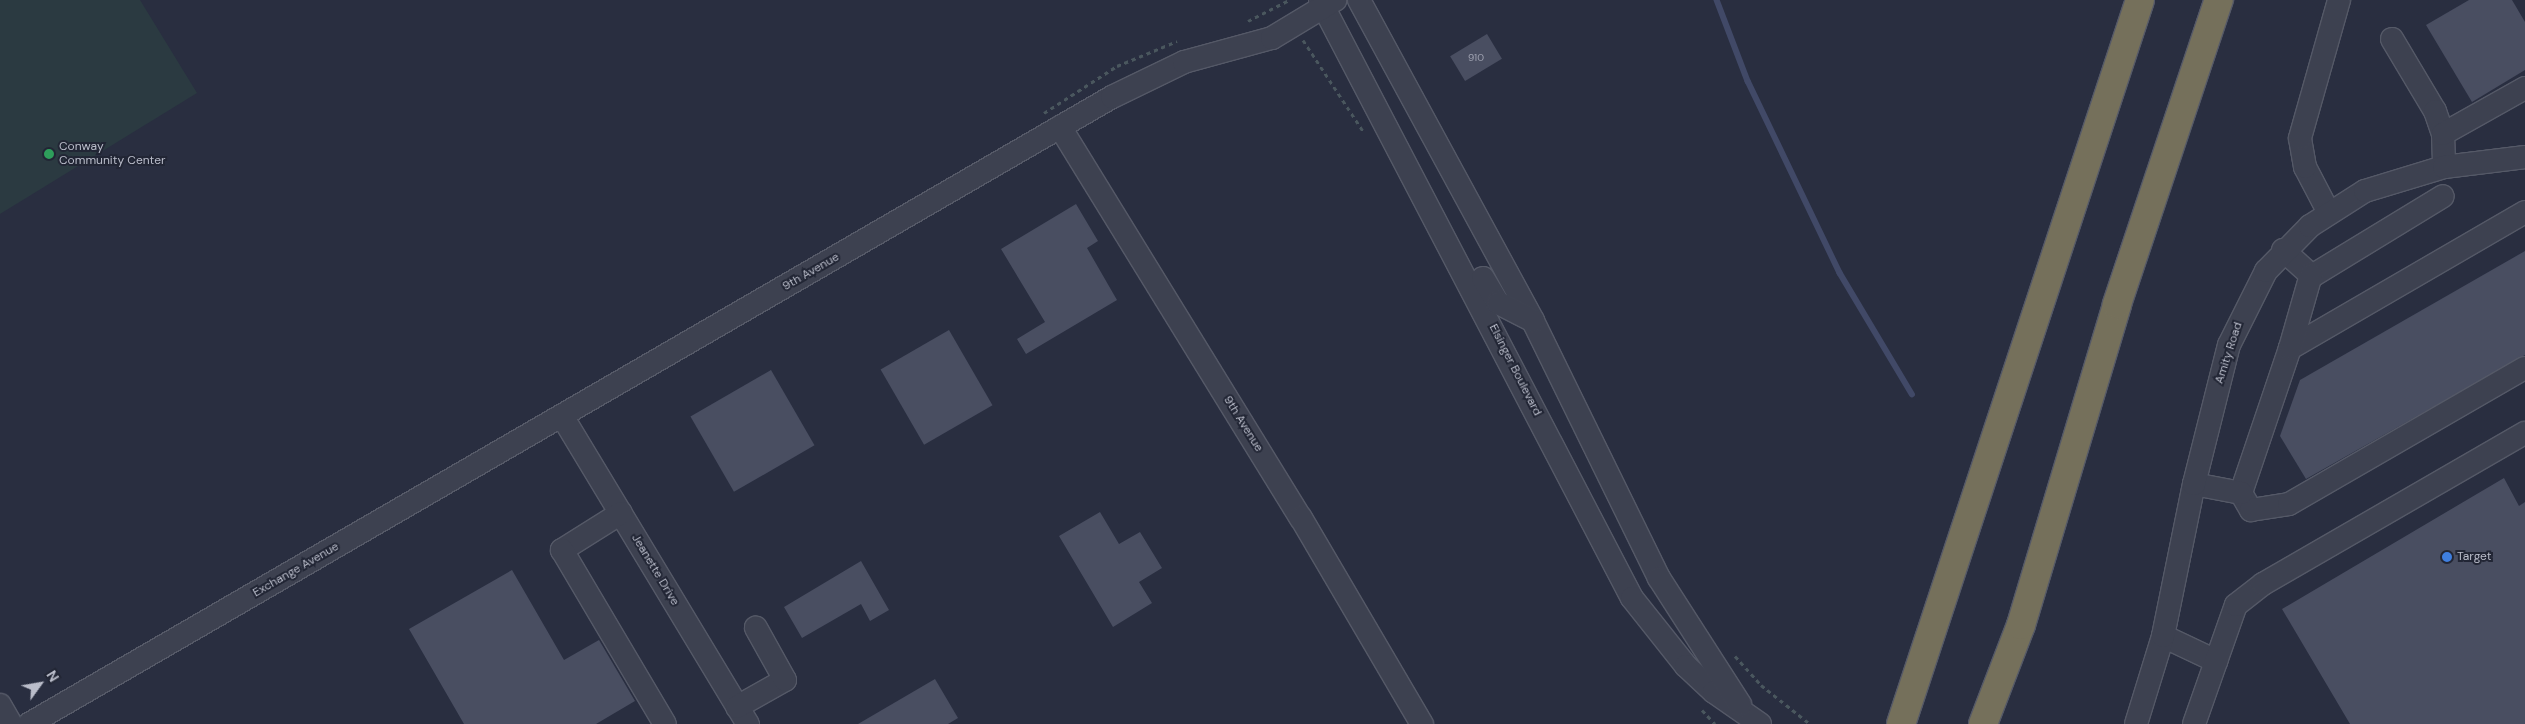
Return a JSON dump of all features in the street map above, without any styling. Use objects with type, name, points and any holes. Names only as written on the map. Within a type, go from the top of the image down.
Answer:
[{"type":"highway","points":[[1901,724],[2140,0]]},
{"type":"highway","points":[[1983,724],[2021,625],[2117,304],[2219,0]]},
{"type":"street","name":"Elsinger Boulevard","points":[[1359,0],[1533,321],[1658,578],[1753,717]]},
{"type":"street","points":[[2329,213],[2305,166],[2300,138],[2339,0]]},
{"type":"street","name":"Elsinger Boulevard","points":[[1326,2],[1632,598],[1686,666],[1714,692],[1753,717]]},
{"type":"street","name":"9th Avenue","points":[[562,416],[1060,127],[1184,62],[1272,38],[1326,2]]},
{"type":"street","points":[[2392,39],[2435,111],[2443,134],[2444,167]]},
{"type":"street","points":[[2443,134],[2525,88]]},
{"type":"street","name":"9th Avenue","points":[[1060,127],[1301,518],[1422,724]]},
{"type":"street","name":"Amity Road","points":[[2136,724],[2163,636],[2194,484],[2229,345],[2246,304],[2283,250],[2329,213],[2365,191],[2444,167],[2525,157]]},
{"type":"street","points":[[1417,181],[1446,211],[1498,303],[1533,321]]},
{"type":"street","points":[[2241,493],[2290,348],[2311,276],[2443,196]]},
{"type":"street","points":[[2290,348],[2525,212]]},
{"type":"street","points":[[2283,250],[2311,276]]},
{"type":"street","points":[[2194,484],[2241,493],[2251,510],[2290,504],[2525,368]]},
{"type":"street","name":"Jeanette Drive","points":[[562,416],[744,719]]},
{"type":"street","name":"Exchange Avenue","points":[[29,724],[562,416]]},
{"type":"street","points":[[2194,724],[2236,605],[2264,584],[2525,433]]},
{"type":"street","points":[[621,513],[562,550],[665,724]]},
{"type":"street","points":[[744,719],[784,680],[756,628]]},
{"type":"street","points":[[2163,636],[2216,661]]},
{"type":"street","points":[[0,705],[11,724]]},
{"type":"path","points":[[1305,43],[1366,135]]},
{"type":"path","points":[[1733,653],[1761,685],[1810,724]]},
{"type":"shaded area","name":"Conway Community Center","points":[[0,0],[140,0],[197,93],[0,214]]},
{"type":"building","points":[[2469,0],[2512,0],[2525,22],[2525,70],[2472,102],[2426,25]]},
{"type":"building","points":[[1487,34],[1502,59],[1465,81],[1450,56]]},
{"type":"building","points":[[1076,204],[1098,241],[1087,248],[1117,300],[1026,354],[1017,339],[1045,322],[1001,249]]},
{"type":"building","points":[[2525,251],[2525,355],[2306,479],[2280,436],[2300,380]]},
{"type":"building","points":[[949,330],[992,405],[924,445],[881,370]]},
{"type":"building","points":[[771,370],[814,445],[734,492],[690,417]]},
{"type":"building","name":"Target","points":[[2504,478],[2519,506],[2525,502],[2525,724],[2350,724],[2282,609]]},
{"type":"building","points":[[1100,512],[1119,544],[1140,532],[1162,568],[1139,582],[1152,603],[1113,627],[1059,536]]},
{"type":"building","points":[[861,561],[889,610],[870,621],[861,604],[802,638],[784,607]]},
{"type":"building","points":[[512,570],[564,660],[599,640],[635,701],[596,724],[464,724],[409,629]]},
{"type":"building","points":[[935,679],[958,718],[948,724],[858,724]]},
{"type":"waterway","points":[[1717,0],[1748,81],[1840,273],[1912,394]]},
{"type":"place","name":"Conway Community Center","points":[[49,154]]},
{"type":"place","name":"Target","points":[[2447,557]]}]
